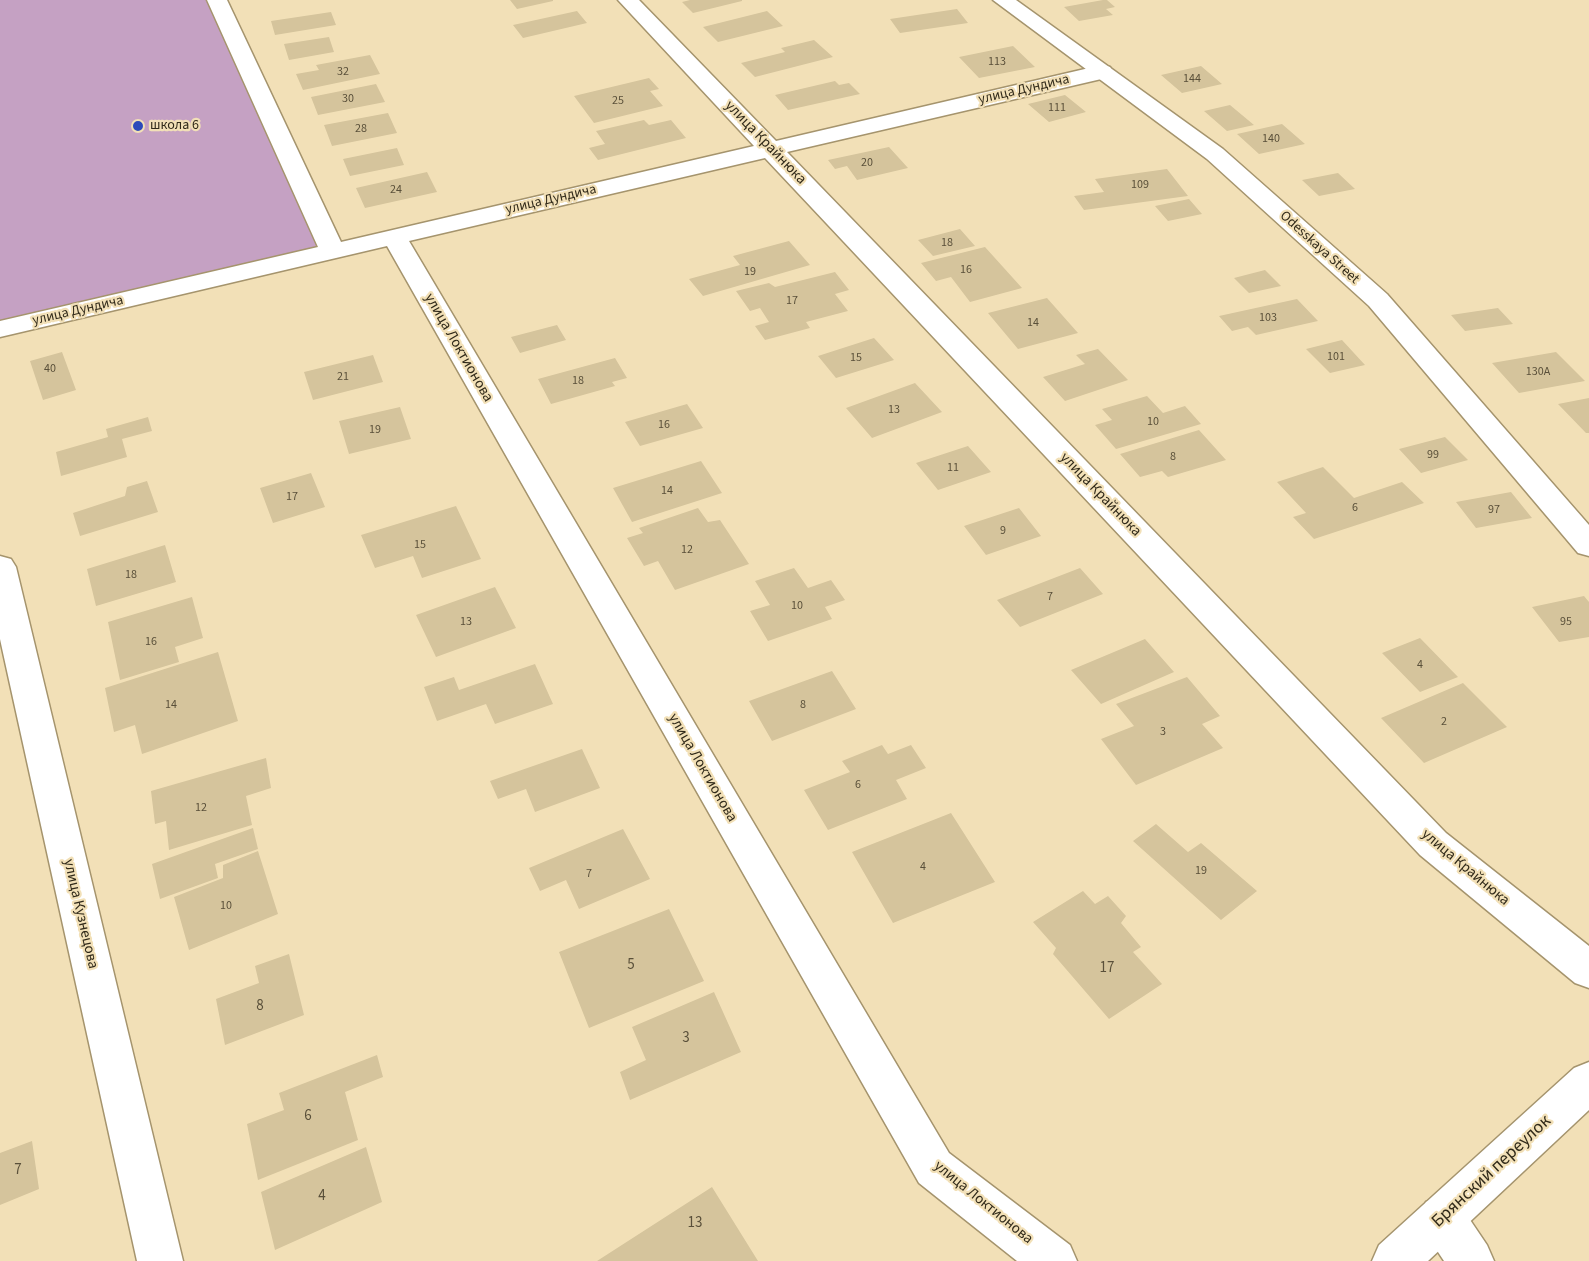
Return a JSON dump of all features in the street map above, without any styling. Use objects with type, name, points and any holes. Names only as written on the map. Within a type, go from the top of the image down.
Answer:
[{"type":"street","points":[[218,0],[333,251]]},
{"type":"street","name":"улица Крайнюка","points":[[628,0],[1433,844],[1589,970]]},
{"type":"street","name":"Odesskaya Street","points":[[1003,0],[1215,154],[1378,300],[1589,545]]},
{"type":"street","name":"улица Дундича","points":[[0,329],[1102,72]]},
{"type":"street","name":"улица Локтионова","points":[[394,237],[934,1168],[1054,1261]]},
{"type":"street","name":"улица Кузнецова","points":[[0,567],[160,1261]]},
{"type":"street","name":"Брянский переулок","points":[[1395,1261],[1589,1082]]},
{"type":"street","points":[[1442,1218],[1471,1261]]},
{"type":"shaded area","name":"школа 6","points":[[0,0],[217,0],[333,251],[0,329]]},
{"type":"building","points":[[510,0],[553,0],[553,1],[517,9]]},
{"type":"building","points":[[690,0],[742,1],[693,13],[682,2]]},
{"type":"building","points":[[1107,0],[1115,7],[1106,9],[1113,15],[1079,21],[1064,7]]},
{"type":"building","points":[[957,9],[968,23],[900,33],[890,19]]},
{"type":"building","points":[[577,11],[587,23],[523,38],[513,25]]},
{"type":"building","points":[[767,11],[783,26],[718,42],[703,27]]},
{"type":"building","points":[[331,12],[336,25],[275,35],[271,21]]},
{"type":"building","points":[[329,37],[334,52],[289,60],[284,44]]},
{"type":"building","points":[[814,40],[833,57],[755,77],[741,63],[785,52],[781,48]]},
{"type":"building","points":[[1013,46],[1035,67],[979,78],[959,57]]},
{"type":"building","points":[[370,55],[380,74],[303,90],[296,74],[319,70],[316,65]]},
{"type":"building","points":[[1201,66],[1222,84],[1182,93],[1161,75]]},
{"type":"building","points":[[649,78],[659,89],[650,91],[663,106],[594,123],[574,96]]},
{"type":"building","points":[[835,81],[839,85],[849,83],[860,94],[788,110],[775,95]]},
{"type":"building","points":[[376,84],[385,102],[318,115],[311,97]]},
{"type":"building","points":[[1065,95],[1086,112],[1049,122],[1028,104]]},
{"type":"building","points":[[1230,105],[1254,125],[1227,131],[1204,111]]},
{"type":"building","points":[[388,113],[397,133],[332,146],[324,125]]},
{"type":"building","points":[[644,120],[649,125],[671,120],[686,138],[598,160],[589,148],[605,144],[596,131]]},
{"type":"building","points":[[1282,124],[1305,144],[1259,154],[1237,134]]},
{"type":"building","points":[[889,147],[908,168],[857,180],[847,166],[835,169],[828,160]]},
{"type":"building","points":[[397,148],[404,165],[350,176],[343,159]]},
{"type":"building","points":[[1167,169],[1188,196],[1084,210],[1074,196],[1104,192],[1095,179]]},
{"type":"building","points":[[427,172],[437,192],[365,208],[356,188]]},
{"type":"building","points":[[1338,173],[1355,189],[1319,196],[1302,180]]},
{"type":"building","points":[[1189,199],[1202,214],[1168,221],[1155,206]]},
{"type":"building","points":[[960,229],[975,246],[933,256],[918,240]]},
{"type":"building","points":[[789,241],[810,265],[703,296],[689,279],[740,265],[733,256]]},
{"type":"building","points":[[985,247],[1022,288],[970,302],[951,277],[936,281],[921,263]]},
{"type":"building","points":[[1265,270],[1281,286],[1249,293],[1234,278]]},
{"type":"building","points":[[835,272],[849,290],[835,294],[848,311],[806,322],[810,328],[765,340],[755,326],[769,322],[760,308],[750,311],[736,291],[769,283],[775,287]]},
{"type":"building","points":[[1047,298],[1078,333],[1018,349],[988,313]]},
{"type":"building","points":[[1297,299],[1318,321],[1256,335],[1248,327],[1232,331],[1219,316]]},
{"type":"building","points":[[1498,308],[1513,324],[1465,331],[1451,315]]},
{"type":"building","points":[[557,325],[566,340],[520,353],[511,337]]},
{"type":"building","points":[[874,338],[894,360],[836,378],[818,356]]},
{"type":"building","points":[[1342,340],[1365,365],[1330,373],[1306,349]]},
{"type":"building","points":[[1098,349],[1128,380],[1065,401],[1043,377],[1085,364],[1076,355]]},
{"type":"building","points":[[62,352],[76,390],[43,400],[30,361]]},
{"type":"building","points":[[1556,352],[1585,381],[1519,393],[1492,363]]},
{"type":"building","points":[[373,355],[383,382],[313,400],[304,372]]},
{"type":"building","points":[[615,358],[627,378],[612,382],[615,386],[551,404],[538,379]]},
{"type":"building","points":[[915,383],[942,412],[872,438],[846,408]]},
{"type":"building","points":[[1147,396],[1163,413],[1185,406],[1201,424],[1116,449],[1095,425],[1112,420],[1102,409]]},
{"type":"building","points":[[1589,398],[1589,433],[1586,433],[1558,404]]},
{"type":"building","points":[[687,404],[703,428],[640,446],[625,422]]},
{"type":"building","points":[[400,407],[411,439],[349,454],[339,421]]},
{"type":"building","points":[[148,417],[152,431],[122,439],[127,457],[61,476],[56,452],[108,437],[106,429]]},
{"type":"building","points":[[1199,430],[1226,460],[1168,477],[1162,471],[1140,477],[1120,454]]},
{"type":"building","points":[[1445,437],[1468,460],[1421,473],[1399,449]]},
{"type":"building","points":[[968,446],[991,472],[938,490],[916,463]]},
{"type":"building","points":[[701,461],[722,493],[632,522],[613,488]]},
{"type":"building","points":[[1323,467],[1354,498],[1402,482],[1424,503],[1314,539],[1293,517],[1306,513],[1277,482]]},
{"type":"building","points":[[311,473],[325,507],[273,523],[260,488]]},
{"type":"building","points":[[147,481],[158,512],[80,536],[73,513],[125,496],[127,487]]},
{"type":"building","points":[[1511,492],[1532,518],[1476,528],[1456,502]]},
{"type":"building","points":[[456,506],[481,559],[422,578],[413,556],[375,568],[361,535]]},
{"type":"building","points":[[698,508],[708,522],[720,520],[749,564],[675,590],[658,561],[644,566],[627,538],[643,533],[639,528]]},
{"type":"building","points":[[1019,508],[1041,536],[986,555],[964,526]]},
{"type":"building","points":[[165,545],[176,582],[96,606],[87,569]]},
{"type":"building","points":[[794,568],[808,588],[831,580],[845,600],[825,607],[832,619],[768,641],[750,611],[770,605],[755,581]]},
{"type":"building","points":[[1080,568],[1103,594],[1020,627],[997,600]]},
{"type":"building","points":[[495,587],[516,628],[436,657],[416,615]]},
{"type":"building","points":[[1584,596],[1589,602],[1589,637],[1559,642],[1532,607]]},
{"type":"building","points":[[192,597],[203,638],[175,647],[179,662],[120,680],[108,622]]},
{"type":"building","points":[[1420,638],[1458,677],[1420,692],[1382,653]]},
{"type":"building","points":[[1145,639],[1174,672],[1101,704],[1071,670]]},
{"type":"building","points":[[218,652],[238,721],[142,754],[135,725],[114,732],[105,688]]},
{"type":"building","points":[[535,664],[553,704],[495,724],[486,704],[437,721],[424,687],[454,677],[459,690]]},
{"type":"building","points":[[832,671],[856,709],[772,741],[749,701]]},
{"type":"building","points":[[1187,677],[1220,716],[1202,724],[1223,748],[1136,785],[1101,739],[1134,726],[1116,704]]},
{"type":"building","points":[[1463,683],[1507,727],[1424,763],[1381,718]]},
{"type":"building","points":[[882,745],[888,754],[911,745],[926,768],[896,780],[907,799],[828,830],[804,790],[850,772],[842,761]]},
{"type":"building","points":[[582,749],[600,788],[535,812],[526,789],[498,799],[490,781]]},
{"type":"building","points":[[266,758],[271,788],[246,796],[252,825],[169,850],[166,821],[155,824],[151,791]]},
{"type":"building","points":[[951,813],[995,882],[893,923],[852,852]]},
{"type":"building","points":[[1156,824],[1188,852],[1201,843],[1257,891],[1221,920],[1133,841]]},
{"type":"building","points":[[253,828],[258,849],[215,864],[218,878],[160,899],[152,864]]},
{"type":"building","points":[[623,829],[650,879],[579,909],[566,880],[540,891],[529,868]]},
{"type":"building","points":[[258,851],[278,914],[189,950],[174,897],[223,878],[223,865]]},
{"type":"building","points":[[1083,891],[1095,904],[1108,896],[1126,916],[1121,923],[1141,947],[1133,952],[1162,984],[1109,1019],[1053,954],[1056,948],[1033,922]]},
{"type":"building","points":[[669,909],[704,981],[589,1028],[559,952]]},
{"type":"building","points":[[289,954],[304,1015],[225,1045],[216,999],[259,983],[255,966]]},
{"type":"building","points":[[714,992],[741,1052],[630,1100],[620,1072],[646,1060],[632,1027]]},
{"type":"building","points":[[377,1055],[383,1077],[345,1092],[358,1140],[258,1180],[247,1124],[284,1110],[279,1093]]},
{"type":"building","points":[[32,1141],[39,1189],[0,1205],[0,1153]]},
{"type":"building","points":[[366,1147],[382,1202],[275,1250],[261,1192]]},
{"type":"building","points":[[712,1187],[758,1261],[597,1261]]},
{"type":"place","name":"школа 6","points":[[138,126]]}]
